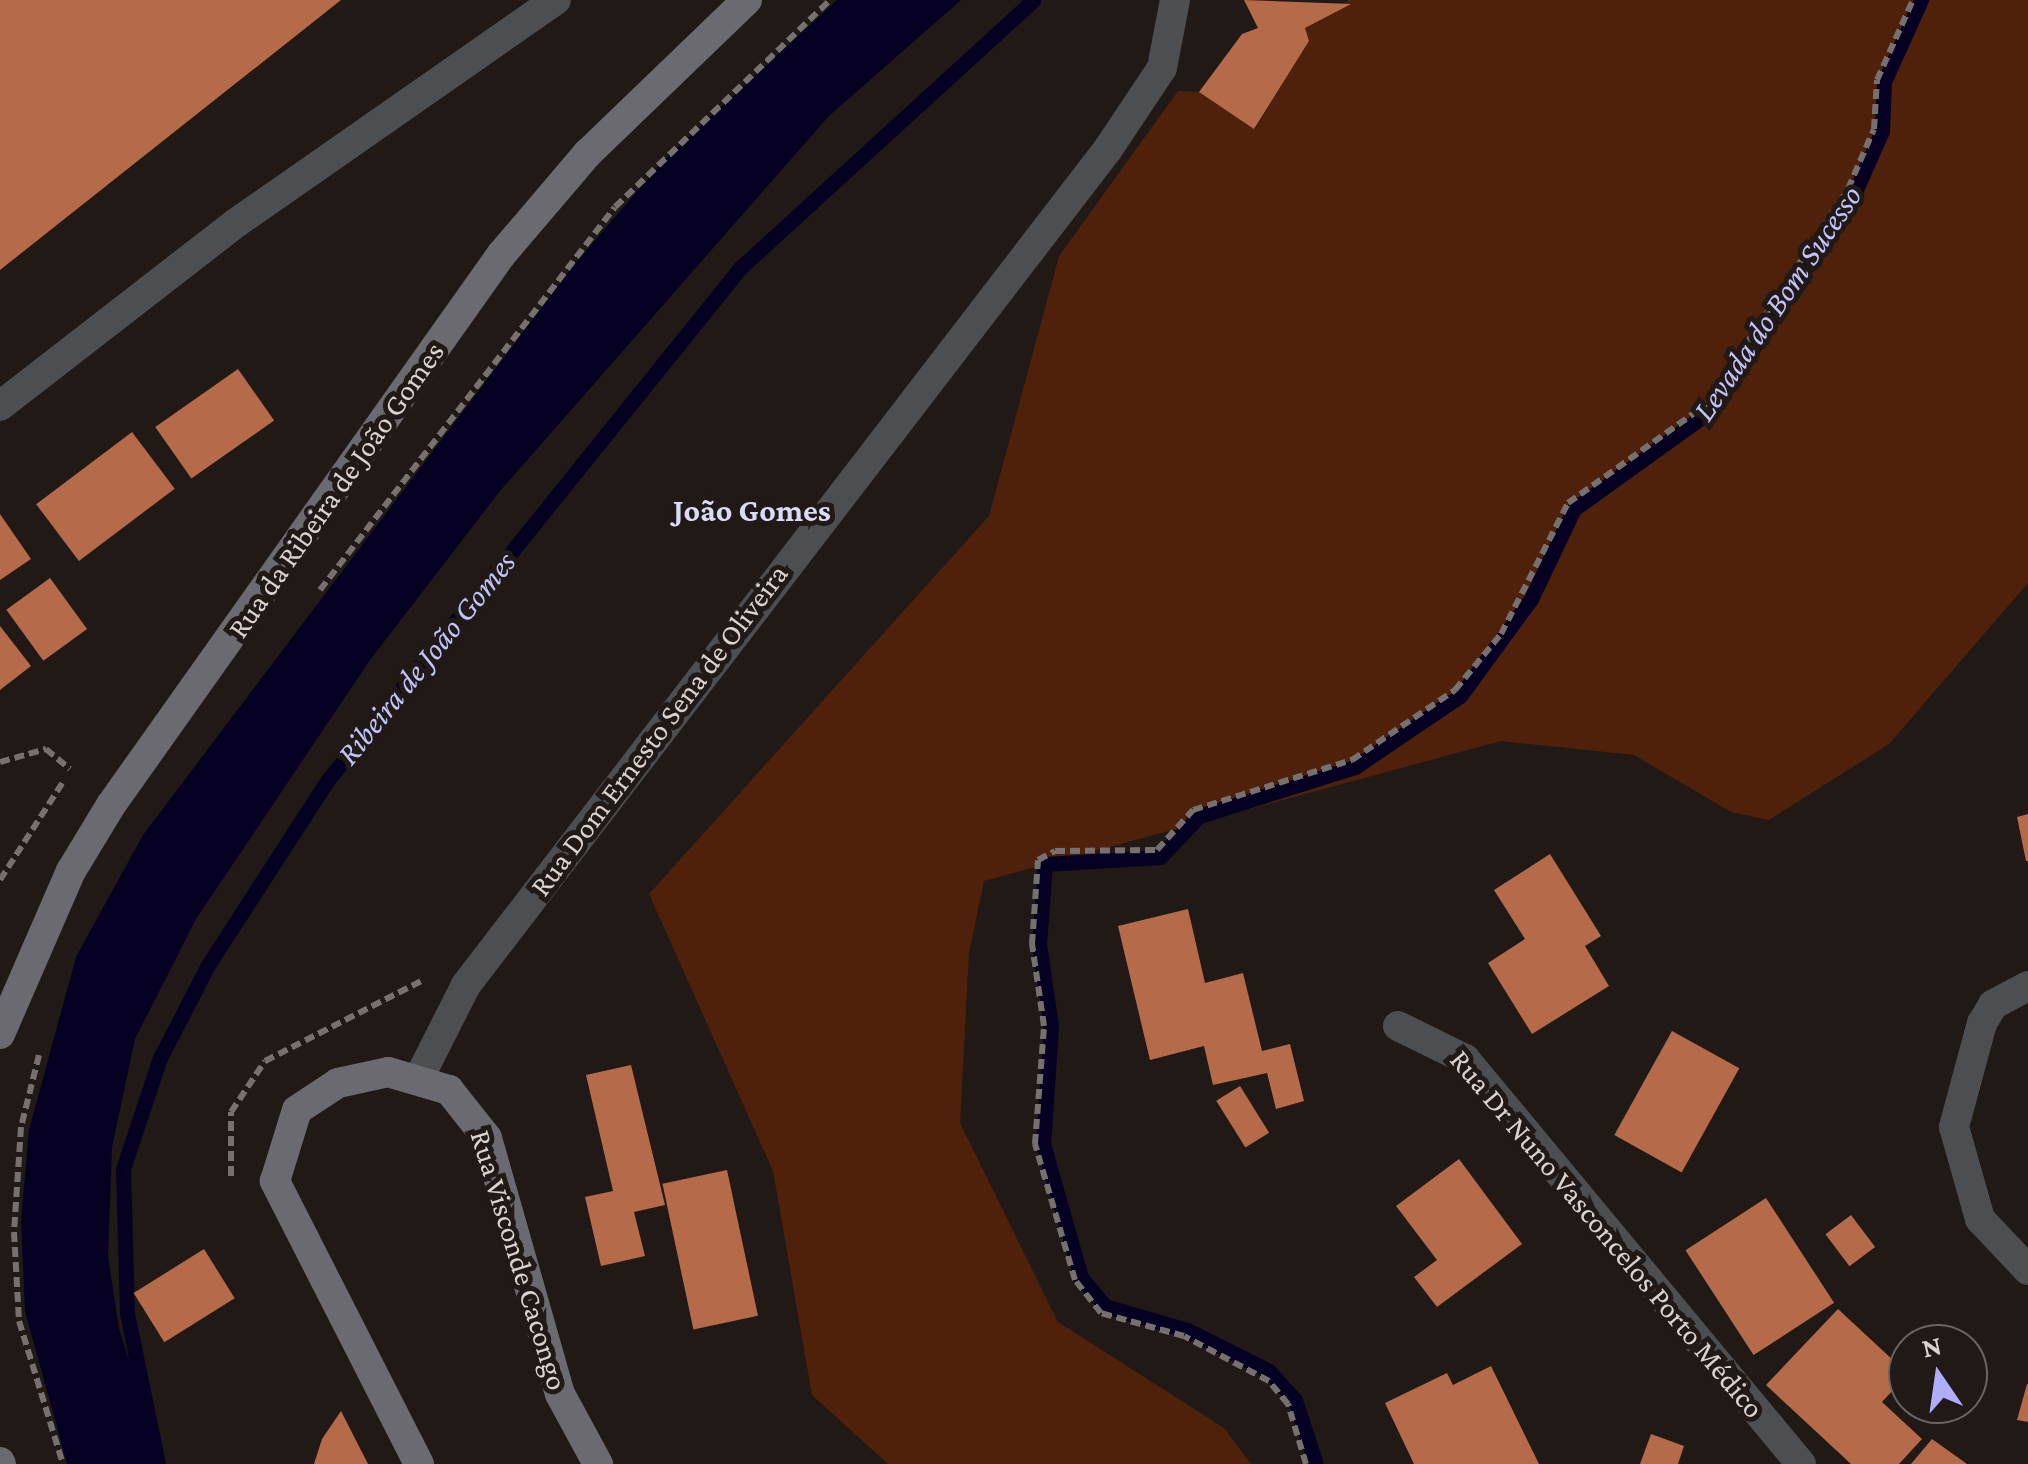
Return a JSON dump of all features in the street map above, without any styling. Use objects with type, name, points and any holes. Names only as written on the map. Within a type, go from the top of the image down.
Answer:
[{"type":"main road","name":"Rua da Ribeira de João Gomes","points":[[0,1034],[70,871],[111,805],[501,255],[587,154],[747,0]]},
{"type":"main road","points":[[419,1464],[275,1181],[286,1128],[312,1098],[366,1074],[420,1076]]},
{"type":"main road","name":"Rua Visconde Cacongo","points":[[420,1076],[449,1090],[486,1138],[560,1394],[598,1464]]},
{"type":"street","points":[[0,406],[236,223],[556,0]]},
{"type":"street","name":"Rua Dom Ernesto Sena de Oliveira","points":[[420,1076],[466,986],[1108,148],[1162,68],[1175,0]]},
{"type":"street","points":[[2028,986],[1993,1005],[1982,1023],[1954,1128],[1980,1219],[2028,1270]]},
{"type":"street","name":"Rua Dr Nuno Vasconcelos Porto Médico","points":[[1398,1026],[1465,1059],[1800,1464]]},
{"type":"path","points":[[315,596],[615,207],[830,0]]},
{"type":"path","points":[[1306,1464],[1288,1404],[1269,1381],[1184,1336],[1101,1313],[1070,1269],[1035,1144],[1044,1026],[1032,944],[1038,860],[1055,851],[1158,850],[1194,810],[1352,760],[1455,690],[1500,634],[1568,503],[1707,404],[1848,188],[1874,129],[1877,80],[1913,0]]},
{"type":"path","points":[[0,762],[46,749],[70,769]]},
{"type":"path","points":[[0,880],[63,782]]},
{"type":"path","points":[[45,1032],[21,1127],[14,1232],[19,1321],[63,1464]]},
{"type":"shaded area","points":[[837,0],[961,0],[829,116],[500,491],[370,660],[196,919],[135,1039],[112,1147],[108,1256],[119,1329],[163,1464],[67,1464],[25,1311],[21,1221],[29,1130],[76,957],[143,835],[573,266],[664,160]]},
{"type":"shaded area","points":[[1349,0],[2028,0],[2028,583],[1889,744],[1769,820],[1731,812],[1634,755],[1501,741],[984,881],[969,953],[960,1123],[1058,1322],[1224,1428],[1251,1464],[888,1464],[812,1395],[773,1171],[649,894],[989,516],[1059,256],[1178,91],[1199,92],[1255,129],[1309,41],[1305,28]]},
{"type":"building","points":[[0,0],[341,0],[0,270]]},
{"type":"building","points":[[1244,0],[1351,4],[1305,28],[1309,41],[1254,129],[1199,92],[1242,34],[1258,28]]},
{"type":"building","points":[[238,369],[274,421],[191,479],[155,427]]},
{"type":"building","points":[[132,432],[175,489],[79,561],[36,504]]},
{"type":"building","points":[[0,514],[31,559],[0,580]]},
{"type":"building","points":[[50,578],[87,629],[43,661],[6,610]]},
{"type":"building","points":[[0,626],[31,666],[0,690]]},
{"type":"building","points":[[2028,814],[2028,861],[2026,861],[2017,817]]},
{"type":"building","points":[[1550,854],[1601,936],[1585,946],[1609,986],[1532,1034],[1488,963],[1525,939],[1494,890]]},
{"type":"building","points":[[1188,909],[1205,983],[1243,973],[1262,1051],[1290,1044],[1304,1101],[1276,1109],[1267,1073],[1213,1085],[1204,1046],[1150,1060],[1118,926]]},
{"type":"building","points":[[1672,1031],[1739,1068],[1682,1172],[1614,1135]]},
{"type":"building","points":[[631,1065],[665,1205],[634,1212],[645,1256],[601,1266],[585,1197],[613,1191],[586,1075]]},
{"type":"building","points":[[1240,1086],[1269,1133],[1245,1147],[1216,1101]]},
{"type":"building","points":[[1459,1159],[1522,1244],[1437,1307],[1414,1277],[1437,1260],[1396,1206]]},
{"type":"building","points":[[727,1170],[758,1316],[693,1329],[662,1184]]},
{"type":"building","points":[[1766,1198],[1834,1303],[1754,1355],[1685,1250]]},
{"type":"building","points":[[1851,1215],[1875,1247],[1850,1266],[1825,1234]]},
{"type":"building","points":[[204,1249],[235,1298],[164,1342],[134,1293]]},
{"type":"building","points":[[1838,1309],[1888,1355],[1888,1396],[1882,1402],[1888,1408],[1888,1424],[1906,1424],[1922,1439],[1899,1464],[1851,1464],[1766,1385]]},
{"type":"building","points":[[1491,1366],[1539,1464],[1414,1464],[1385,1403],[1447,1373],[1453,1385]]},
{"type":"building","points":[[2028,1384],[2028,1422],[2017,1420]]},
{"type":"building","points":[[341,1411],[368,1464],[314,1464],[322,1439]]},
{"type":"building","points":[[1651,1434],[1684,1446],[1678,1464],[1640,1464]]},
{"type":"building","points":[[1932,1439],[1967,1464],[1911,1464]]},
{"type":"waterway","name":"Ribeira de João Gomes","points":[[158,1464],[127,1313],[123,1169],[160,1058],[208,965],[327,781],[740,268],[1033,0]]},
{"type":"waterway","name":"Levada do Bom Sucesso","points":[[1316,1464],[1295,1400],[1269,1371],[1187,1330],[1105,1306],[1081,1277],[1043,1144],[1051,1026],[1039,944],[1045,864],[1160,857],[1199,816],[1355,767],[1460,696],[1531,599],[1574,509],[1713,409],[1855,192],[1882,131],[1884,82],[1921,0]]},
{"type":"district","name":"João Gomes","points":[[752,510]]}]
